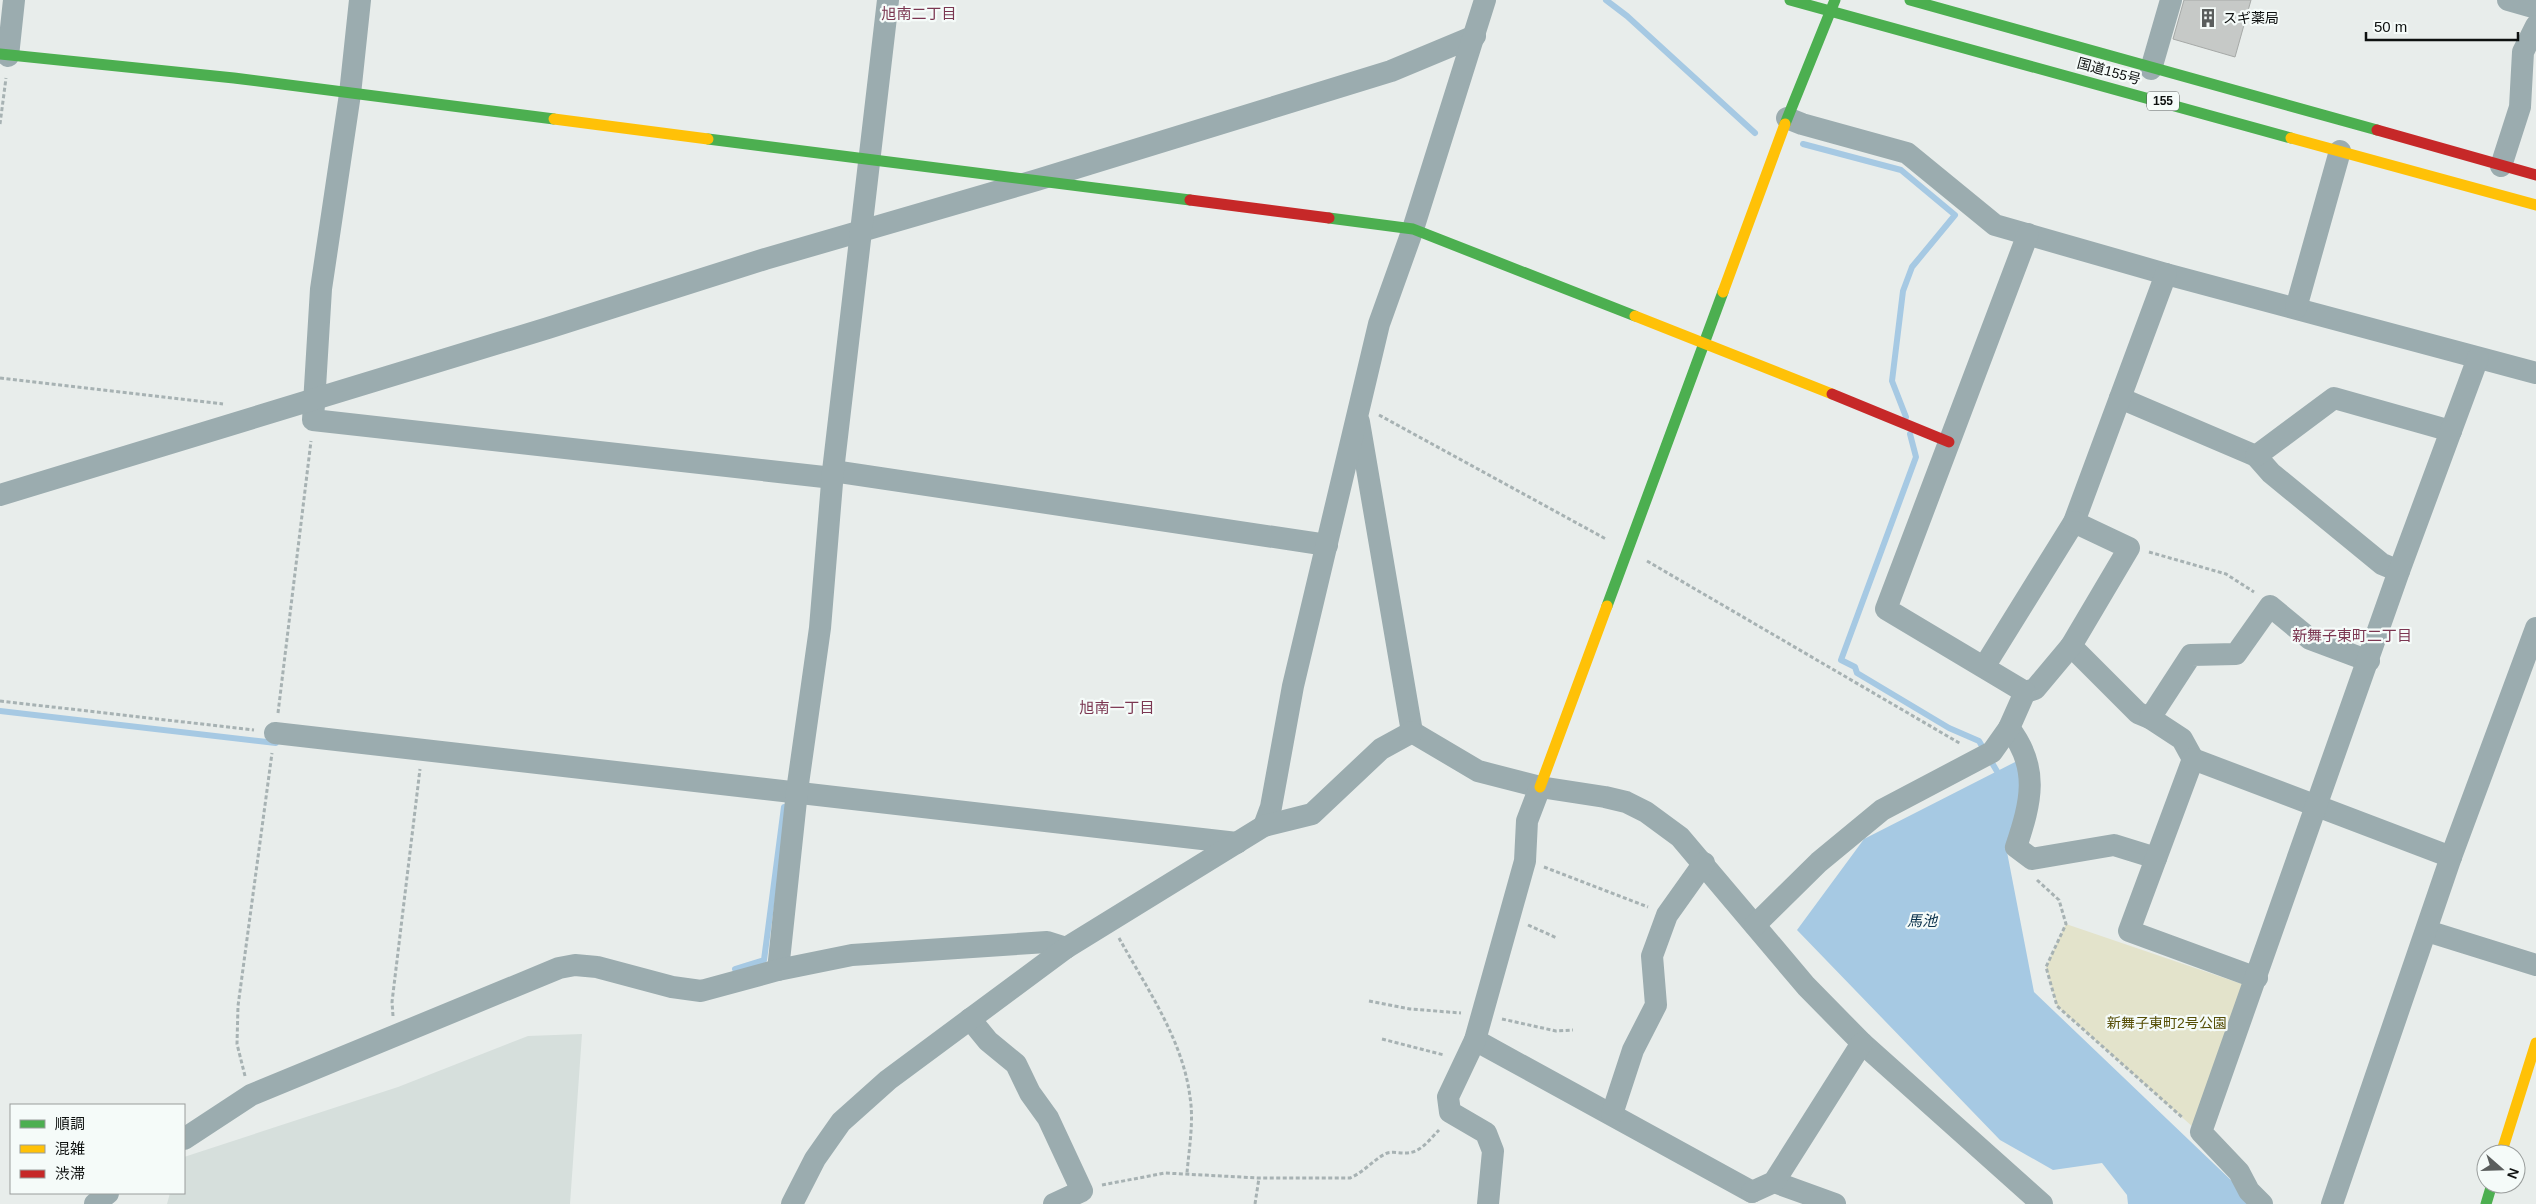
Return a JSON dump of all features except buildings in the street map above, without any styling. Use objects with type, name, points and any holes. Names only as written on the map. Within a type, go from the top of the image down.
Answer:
[{"type":"main road","name":"国道155号","points":[[1790,0],[1832,5],[2340,151],[2536,205]]},
{"type":"main road","name":"国道155号","points":[[1910,0],[2151,69],[2536,175]]},
{"type":"main road","points":[[1540,787],[1787,118],[1832,5]]},
{"type":"main road","points":[[4,55],[234,78],[870,161],[1037,180],[1413,229],[1949,442]]},
{"type":"main road","points":[[2504,1144],[2536,1043]]},
{"type":"street","points":[[4,55],[14,0]]},
{"type":"street","points":[[360,0],[350,94],[321,289],[316,397],[313,420],[833,474],[1326,545]]},
{"type":"street","points":[[778,970],[797,791],[820,628],[833,474],[888,0]]},
{"type":"street","points":[[1264,826],[1271,807],[1293,686],[1379,324],[1413,229],[1485,0]]},
{"type":"street","points":[[2151,69],[2171,0]]},
{"type":"street","points":[[2508,0],[2536,8]]},
{"type":"street","points":[[2501,166],[2528,111],[2523,52],[2536,26]]},
{"type":"street","points":[[0,495],[260,414],[548,328],[766,259],[1037,180],[1391,71],[1475,36]]},
{"type":"street","points":[[1787,118],[1802,124],[1907,153],[1995,225],[2166,274],[2536,373]]},
{"type":"street","points":[[2296,308],[2340,151]]},
{"type":"street","points":[[2028,234],[1886,608],[2024,692],[2035,689],[2071,646],[2129,548],[2074,522]]},
{"type":"street","points":[[1984,668],[2074,522],[2166,274]]},
{"type":"street","points":[[2262,1204],[2249,1191],[2239,1172],[2201,1132],[2257,978],[2399,571],[2478,358]]},
{"type":"street","points":[[2120,398],[2256,456],[2270,473],[2382,564],[2399,571]]},
{"type":"street","points":[[2256,456],[2334,398],[2451,431]]},
{"type":"street","points":[[1358,407],[1412,732],[1478,771],[1540,787],[1606,796],[1626,802],[1646,812],[1680,837],[1704,863],[1806,986],[1862,1043],[2042,1204]]},
{"type":"street","points":[[2150,718],[2190,655],[2236,654],[2270,606],[2310,639],[2368,661]]},
{"type":"street","points":[[2332,1204],[2451,857],[2536,628]]},
{"type":"street","points":[[2071,646],[2138,713],[2150,718],[2182,739],[2193,759],[2451,857]]},
{"type":"street","points":[[1755,925],[1819,862],[1882,810],[1992,752],[2009,728],[2024,692]]},
{"type":"street","points":[[2009,728],[2021,744],[2027,758],[2030,795],[2026,816],[2016,847],[2032,859],[2114,845],[2156,858]]},
{"type":"street","points":[[792,1204],[815,1159],[841,1122],[888,1080],[1066,948],[1264,826],[1312,814],[1381,749],[1412,732]]},
{"type":"street","points":[[275,733],[423,748],[1237,843]]},
{"type":"street","points":[[2193,759],[2129,931],[2257,978]]},
{"type":"street","points":[[1488,1204],[1493,1151],[1486,1133],[1450,1112],[1448,1096],[1475,1040],[1525,860],[1527,821],[1540,787]]},
{"type":"street","points":[[1612,1114],[1633,1050],[1656,1005],[1652,956],[1667,915],[1704,863]]},
{"type":"street","points":[[2427,931],[2536,965]]},
{"type":"street","points":[[185,1138],[251,1095],[559,968],[575,966],[597,967],[672,987],[701,991],[778,970],[852,955],[1047,942],[1066,948]]},
{"type":"street","points":[[970,1019],[988,1041],[1016,1064],[1030,1094],[1048,1118],[1082,1191],[1054,1204]]},
{"type":"street","points":[[1475,1040],[1612,1114],[1752,1198],[1774,1182],[1862,1043]]},
{"type":"street","points":[[1774,1182],[1835,1204]]},
{"type":"street","points":[[95,1204],[107,1194]]},
{"type":"path","points":[[0,124],[4,55]]},
{"type":"path","points":[[0,378],[252,408],[260,414]]},
{"type":"path","points":[[1358,407],[1627,550],[1976,752],[1980,759]]},
{"type":"path","points":[[251,1095],[241,1066],[237,1044],[238,1006],[275,733],[313,420]]},
{"type":"path","points":[[2129,548],[2226,574],[2237,579],[2268,602],[2270,606]]},
{"type":"path","points":[[0,701],[275,733]]},
{"type":"path","points":[[403,1031],[393,1018],[392,1002],[423,748]]},
{"type":"path","points":[[2032,859],[2026,870],[2059,900],[2066,924],[2046,968],[2057,1006],[2201,1132]]},
{"type":"path","points":[[1525,860],[1667,915]]},
{"type":"path","points":[[1508,920],[1531,926],[1557,938]]},
{"type":"path","points":[[1110,921],[1173,1038],[1188,1085],[1191,1099],[1187,1173]]},
{"type":"path","points":[[1382,1039],[1432,1050],[1451,1058],[1463,1066]]},
{"type":"path","points":[[1082,1191],[1165,1173],[1258,1178],[1350,1178],[1363,1172],[1374,1160],[1388,1152],[1410,1154],[1419,1150],[1442,1126],[1450,1112]]},
{"type":"path","points":[[1255,1204],[1258,1178]]},
{"type":"shaded area","points":[[582,1034],[570,1204],[167,1204],[170,1194],[185,1194],[185,1157],[398,1087],[528,1036]]},
{"type":"green space","name":"新舞子東町2号公園","points":[[2066,924],[2245,985],[2193,1127],[2057,1006],[2046,967]]},
{"type":"water","name":"馬池","points":[[2019,760],[2024,791],[2007,852],[2034,992],[2256,1204],[2128,1204],[2127,1195],[2102,1163],[2053,1170],[2000,1140],[1797,930],[1864,839]]},
{"type":"waterway","points":[[1606,0],[1627,16],[1755,133]]},
{"type":"waterway","points":[[1803,144],[1901,170],[1955,215],[1912,267],[1903,291],[1892,381],[1906,417]]},
{"type":"waterway","points":[[1910,434],[1916,457],[1841,660],[1855,667],[1857,673],[1949,728],[1979,741],[1998,773],[1995,777]]},
{"type":"waterway","points":[[0,711],[276,743]]},
{"type":"waterway","points":[[735,969],[764,960],[784,807]]},
{"type":"traffic: fast","points":[[1790,0],[2291,138]]},
{"type":"traffic: fast","points":[[1785,124],[1835,0]]},
{"type":"traffic: fast","points":[[1910,0],[2377,130]]},
{"type":"traffic: fast","points":[[0,54],[234,78],[554,119]]},
{"type":"traffic: fast","points":[[708,139],[1190,200]]},
{"type":"traffic: fast","points":[[1329,218],[1413,229],[1635,316]]},
{"type":"traffic: fast","points":[[1607,606],[1723,292]]},
{"type":"traffic: fast","points":[[2486,1204],[2489,1194]]},
{"type":"traffic: slow","points":[[554,119],[708,139]]},
{"type":"traffic: slow","points":[[1723,292],[1785,124]]},
{"type":"traffic: slow","points":[[2291,138],[2536,205]]},
{"type":"traffic: slow","points":[[1635,316],[1832,394]]},
{"type":"traffic: slow","points":[[1540,787],[1607,606]]},
{"type":"traffic: slow","points":[[2504,1144],[2536,1043]]},
{"type":"traffic: jam","points":[[2377,130],[2536,175]]},
{"type":"traffic: jam","points":[[1190,200],[1329,218]]},
{"type":"traffic: jam","points":[[1832,394],[1949,442]]},
{"type":"place","name":"スギ薬局","points":[[2208,18]]},
{"type":"district","name":"旭南二丁目","points":[[919,14]]},
{"type":"district","name":"新舞子東町二丁目","points":[[2352,636]]},
{"type":"district","name":"旭南一丁目","points":[[1117,708]]}]
